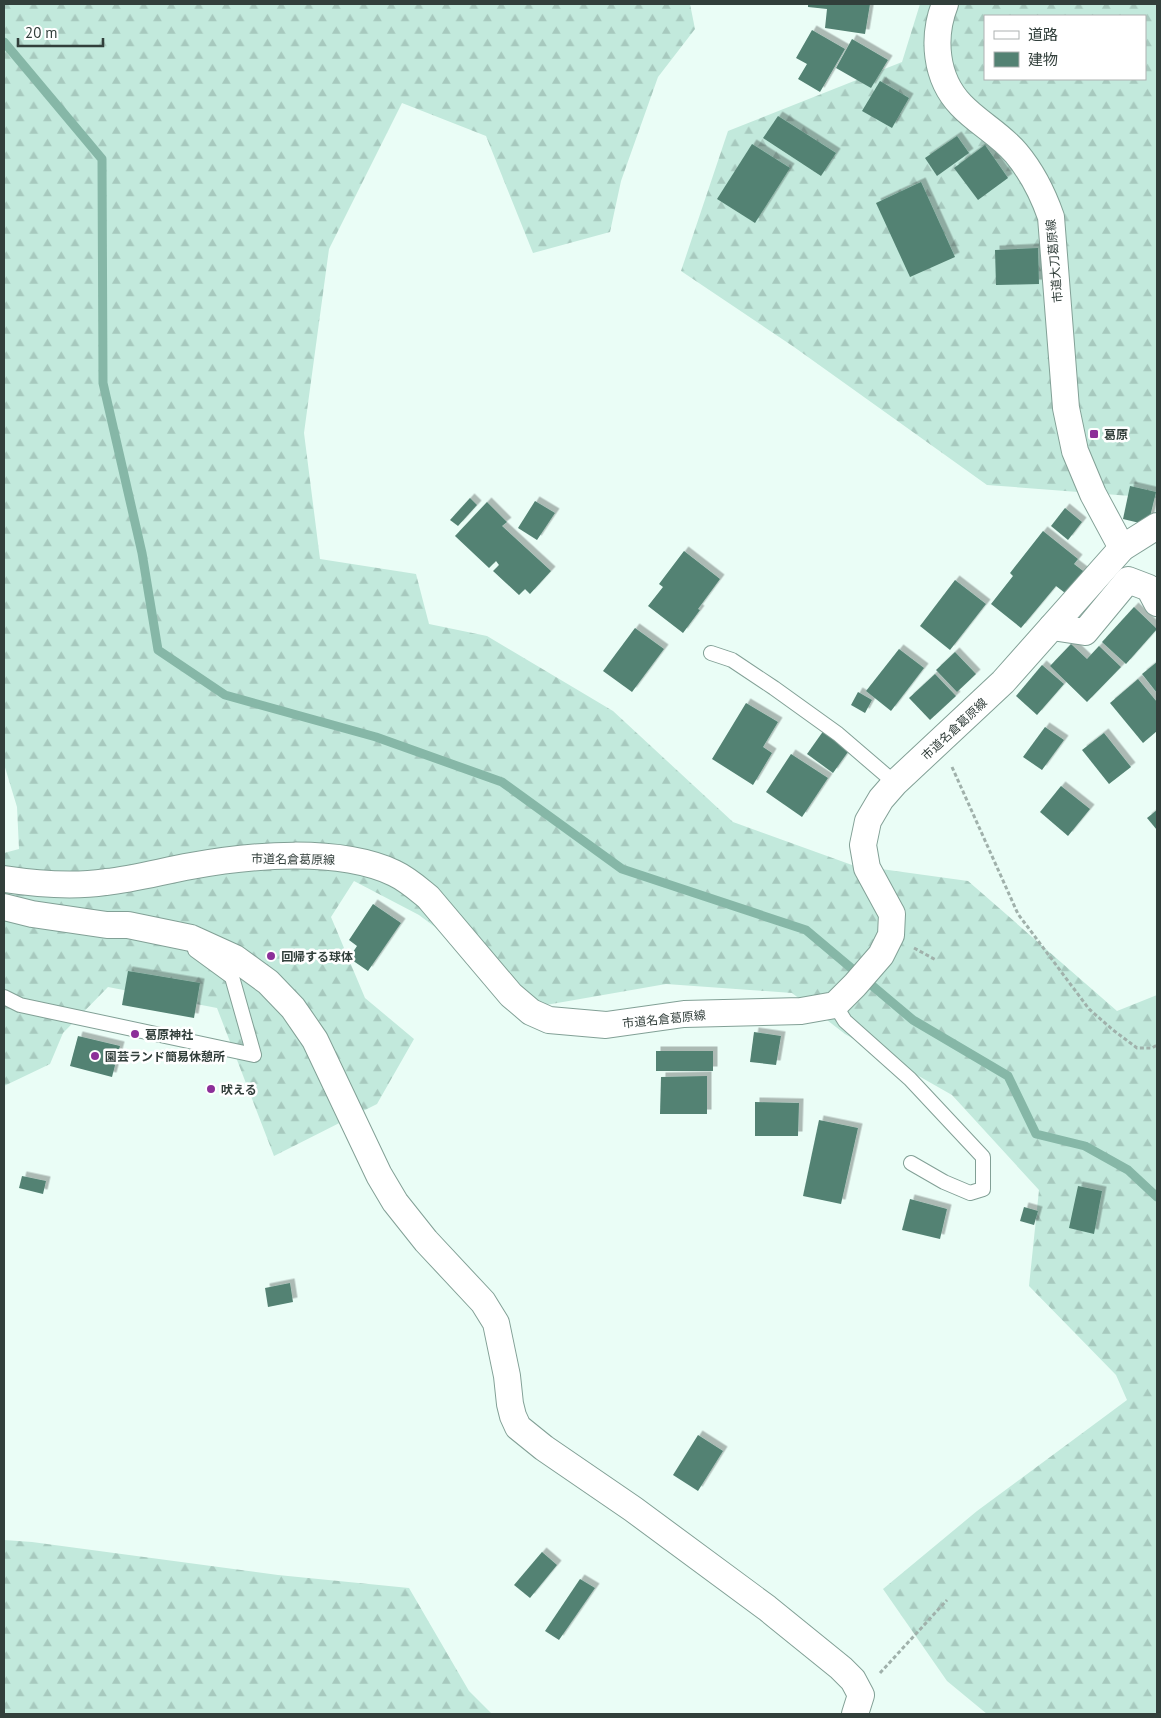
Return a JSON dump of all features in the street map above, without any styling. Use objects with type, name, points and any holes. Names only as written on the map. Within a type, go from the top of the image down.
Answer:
[{"type":"street","name":"市道大刀葛原線","points":[[945,4],[940,18],[936,44],[942,70],[950,89],[960,104],[1016,153],[1043,194],[1051,217],[1066,408],[1075,451],[1093,494],[1122,548]]},
{"type":"street","name":"市道名倉葛原線","points":[[4,879],[34,884],[105,883],[238,858],[330,857],[366,863],[394,873],[412,883],[428,897],[511,995],[531,1012],[549,1020],[606,1025],[684,1014],[801,1011],[835,1005],[881,956],[891,935],[892,914],[867,868],[863,845],[868,821],[881,800],[895,783],[1002,682],[1122,548],[1157,526]]},
{"type":"street","points":[[1052,627],[1085,632],[1128,580],[1149,588],[1157,603]]},
{"type":"street","points":[[4,907],[32,914],[93,923],[128,925],[191,938],[235,958],[268,982],[298,1016],[315,1040],[379,1175],[395,1202],[426,1241],[482,1302],[496,1323],[507,1376],[510,1404],[518,1427],[544,1448],[633,1509],[767,1608],[841,1668],[853,1680],[858,1705]]},
{"type":"lane","points":[[711,653],[732,660],[774,688],[838,734],[895,783]]},
{"type":"lane","points":[[4,998],[20,1005],[254,1055],[232,977],[172,934]]},
{"type":"lane","points":[[835,1005],[845,1021],[910,1079],[983,1158],[983,1188],[970,1193],[944,1182],[911,1163]]},
{"type":"path","points":[[941,741],[1018,914],[1089,1009],[1112,1030],[1137,1048],[1152,1048],[1157,1045]]},
{"type":"path","points":[[858,1705],[947,1600]]},
{"type":"green space","points":[[4,4],[690,4],[695,29],[658,77],[621,181],[610,232],[533,253],[486,136],[402,103],[329,249],[304,433],[320,559],[416,574],[429,624],[487,636],[613,711],[733,822],[852,865],[968,881],[1117,1011],[1157,995],[1157,1714],[987,1714],[947,1681],[883,1589],[977,1511],[1127,1400],[1116,1375],[1029,1286],[1039,1190],[952,1095],[845,1034],[792,993],[666,984],[540,1006],[419,915],[354,881],[331,917],[365,998],[414,1039],[377,1104],[274,1156],[217,1008],[108,987],[63,1033],[50,1064],[4,1086],[4,853],[19,849],[17,807],[4,764]]},
{"type":"green space","points":[[920,4],[1157,4],[1157,498],[987,485],[794,347],[681,271],[728,131],[902,62]]},
{"type":"green space","points":[[4,1540],[32,1542],[278,1575],[409,1588],[469,1691],[492,1714],[4,1714]]},
{"type":"building","points":[[808,4],[870,4],[865,34],[825,28],[827,9],[808,7]]},
{"type":"building","points":[[812,30],[845,49],[820,92],[798,79],[807,64],[796,58]]},
{"type":"building","points":[[852,39],[888,60],[871,88],[836,68]]},
{"type":"building","points":[[880,81],[909,98],[892,128],[862,111]]},
{"type":"building","points":[[778,116],[836,153],[821,176],[763,138]]},
{"type":"building","points":[[957,136],[969,153],[937,176],[925,158]]},
{"type":"building","points":[[752,144],[790,168],[755,223],[717,199]]},
{"type":"building","points":[[985,145],[1008,178],[978,200],[954,168]]},
{"type":"building","points":[[921,182],[955,257],[910,277],[876,203]]},
{"type":"building","points":[[1038,248],[1039,284],[996,285],[995,250]]},
{"type":"building","points":[[1130,486],[1156,492],[1148,525],[1123,519]]},
{"type":"building","points":[[470,498],[477,505],[458,526],[450,520]]},
{"type":"building","points":[[535,501],[555,513],[537,540],[518,528]]},
{"type":"building","points":[[487,502],[507,522],[502,526],[551,571],[530,594],[525,589],[519,595],[493,571],[499,565],[496,561],[489,568],[455,536]]},
{"type":"building","points":[[1065,508],[1082,522],[1068,540],[1051,526]]},
{"type":"building","points":[[1043,531],[1078,559],[1074,564],[1087,574],[1069,596],[1056,586],[1021,628],[991,604],[1013,576],[1010,573]]},
{"type":"building","points":[[684,551],[720,579],[683,633],[648,606],[663,587],[659,584]]},
{"type":"building","points":[[955,580],[986,604],[950,650],[920,626]]},
{"type":"building","points":[[1134,607],[1157,629],[1126,664],[1102,642]]},
{"type":"building","points":[[635,628],[664,649],[632,692],[603,671]]},
{"type":"building","points":[[1071,644],[1087,659],[1099,646],[1121,667],[1087,702],[1050,666]]},
{"type":"building","points":[[899,649],[924,668],[891,711],[866,691]]},
{"type":"building","points":[[955,652],[976,674],[957,692],[936,670]]},
{"type":"building","points":[[1157,662],[1157,693],[1142,674]]},
{"type":"building","points":[[1042,665],[1064,684],[1037,715],[1016,696]]},
{"type":"building","points":[[935,674],[956,696],[930,720],[909,698]]},
{"type":"building","points":[[1138,679],[1157,702],[1157,731],[1143,743],[1110,703]]},
{"type":"building","points":[[858,692],[872,700],[865,713],[851,705]]},
{"type":"building","points":[[746,703],[778,722],[763,747],[772,753],[753,785],[712,759]]},
{"type":"building","points":[[1045,727],[1064,740],[1042,770],[1023,757]]},
{"type":"building","points":[[824,730],[850,749],[833,773],[807,754]]},
{"type":"building","points":[[1104,733],[1131,767],[1109,784],[1082,750]]},
{"type":"building","points":[[791,754],[828,778],[802,817],[766,792]]},
{"type":"building","points":[[1061,786],[1090,809],[1068,836],[1040,812]]},
{"type":"building","points":[[1157,810],[1157,830],[1147,818]]},
{"type":"building","points":[[373,904],[401,923],[368,971],[349,958],[357,946],[349,940]]},
{"type":"building","points":[[128,971],[200,983],[194,1018],[122,1005]]},
{"type":"building","points":[[754,1032],[781,1036],[776,1065],[750,1062]]},
{"type":"building","name":"園芸ランド簡易休憩所","points":[[78,1036],[120,1046],[112,1077],[70,1066]]},
{"type":"building","points":[[656,1051],[713,1051],[713,1071],[656,1071]]},
{"type":"building","points":[[707,1076],[707,1114],[660,1114],[661,1077]]},
{"type":"building","points":[[755,1102],[799,1103],[798,1136],[755,1136]]},
{"type":"building","points":[[819,1120],[858,1128],[841,1204],[803,1196]]},
{"type":"building","points":[[22,1176],[46,1181],[43,1194],[19,1188]]},
{"type":"building","points":[[1078,1186],[1102,1191],[1094,1234],[1069,1228]]},
{"type":"building","points":[[910,1199],[947,1209],[940,1239],[902,1230]]},
{"type":"building","points":[[1024,1207],[1038,1211],[1034,1225],[1020,1221]]},
{"type":"building","points":[[290,1283],[293,1302],[268,1307],[265,1288]]},
{"type":"building","points":[[698,1435],[723,1451],[698,1491],[673,1475]]},
{"type":"building","points":[[542,1552],[557,1565],[530,1598],[514,1585]]},
{"type":"building","points":[[580,1579],[595,1588],[559,1640],[545,1631]]},
{"type":"waterway","points":[[4,42],[102,159],[103,383],[142,553],[158,650],[225,695],[376,737],[502,782],[622,869],[806,930],[913,1020],[1008,1076],[1036,1134],[1085,1146],[1128,1170],[1157,1197]]},
{"type":"place","name":"葛原","points":[[1094,434]]},
{"type":"place","name":"回帰する球体","points":[[271,956]]},
{"type":"place","name":"葛原神社","points":[[135,1034]]},
{"type":"place","name":"園芸ランド簡易休憩所","points":[[95,1056]]},
{"type":"place","name":"吠える","points":[[211,1089]]}]
